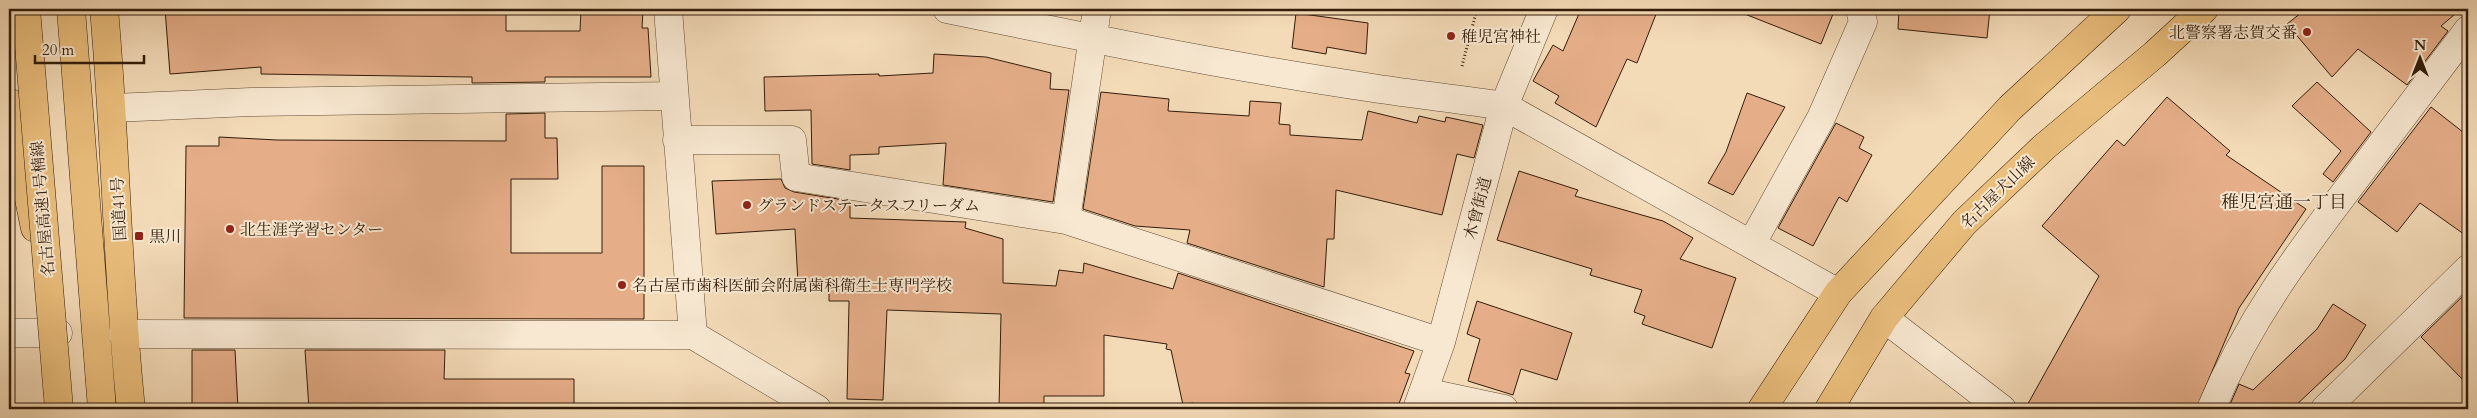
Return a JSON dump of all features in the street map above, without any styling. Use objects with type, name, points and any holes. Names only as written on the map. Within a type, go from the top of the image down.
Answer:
[{"type":"main road","name":"名古屋高速1号楠線","points":[[26,9],[59,409]]},
{"type":"main road","points":[[71,9],[102,409]]},
{"type":"main road","name":"国道41号","points":[[104,9],[113,108],[123,334],[131,409]]},
{"type":"main road","points":[[1762,409],[1838,293],[2010,108],[2117,9]]},
{"type":"main road","name":"名古屋犬山線","points":[[1830,409],[1884,318],[1964,222],[2044,147],[2155,54],[2204,9]]},
{"type":"main road","points":[[9,104],[58,333],[59,409]]},
{"type":"street","points":[[668,9],[693,335]]},
{"type":"street","points":[[947,9],[1091,39],[1373,88],[1504,106],[1752,243],[1838,293]]},
{"type":"street","points":[[1066,220],[1091,39],[1097,9]]},
{"type":"street","name":"木曾街道","points":[[1420,401],[1441,342],[1504,106],[1544,9]]},
{"type":"street","points":[[1752,243],[1821,118],[1863,22],[1860,9]]},
{"type":"street","points":[[2210,409],[2229,365],[2264,305],[2315,232],[2468,30]]},
{"type":"street","points":[[113,108],[251,102],[674,96]]},
{"type":"street","points":[[677,140],[792,140],[796,177],[1066,220],[1441,342]]},
{"type":"street","points":[[2324,409],[2468,269]]},
{"type":"street","points":[[1884,318],[2002,409]]},
{"type":"street","points":[[9,333],[58,333]]},
{"type":"street","points":[[123,334],[693,335],[817,409]]},
{"type":"street","points":[[1420,401],[1504,409]]},
{"type":"path","points":[[1453,98],[1477,9]]},
{"type":"building","points":[[165,9],[506,9],[506,31],[580,31],[581,9],[643,9],[642,28],[648,28],[651,77],[545,77],[545,82],[472,83],[472,77],[261,74],[261,67],[170,74]]},
{"type":"building","points":[[1581,9],[1658,9],[1637,63],[1627,59],[1596,127],[1555,103],[1559,96],[1533,81],[1553,45],[1563,51]]},
{"type":"building","points":[[1737,9],[1835,9],[1821,44],[1737,11]]},
{"type":"building","points":[[1899,9],[1990,9],[1987,38],[1898,29]]},
{"type":"building","points":[[2306,9],[2461,9],[2441,26],[2448,31],[2407,85],[2358,49],[2332,77],[2287,24]]},
{"type":"building","points":[[1296,13],[1368,23],[1366,54],[1327,47],[1326,54],[1292,48]]},
{"type":"building","points":[[934,54],[986,57],[1051,73],[1050,89],[1069,90],[1053,202],[943,185],[946,143],[879,147],[879,154],[850,155],[850,170],[812,164],[811,110],[765,111],[764,77],[879,74],[879,76],[933,73]]},
{"type":"building","points":[[2317,82],[2371,132],[2333,182],[2323,174],[2341,151],[2292,106]]},
{"type":"building","points":[[1101,92],[1169,99],[1168,111],[1249,116],[1250,101],[1281,103],[1279,124],[1290,125],[1290,135],[1362,140],[1368,111],[1417,123],[1419,116],[1445,122],[1446,117],[1483,125],[1474,158],[1457,154],[1442,215],[1336,190],[1334,239],[1327,239],[1324,287],[1187,243],[1190,230],[1135,226],[1083,209]]},
{"type":"building","points":[[1747,93],[1785,107],[1733,195],[1708,183],[1726,152]]},
{"type":"building","points":[[2167,97],[2230,151],[2226,155],[2306,209],[2239,308],[2196,409],[2025,409],[2099,276],[2042,226],[2117,140],[2124,146]]},
{"type":"building","points":[[2431,107],[2468,136],[2468,237],[2420,203],[2397,232],[2358,202]]},
{"type":"building","points":[[545,113],[545,138],[557,138],[558,179],[511,179],[511,253],[602,253],[602,166],[644,166],[644,319],[184,318],[186,146],[219,146],[219,137],[277,140],[506,141],[506,114]]},
{"type":"building","points":[[1836,123],[1864,137],[1859,148],[1872,155],[1847,202],[1839,197],[1813,246],[1778,228]]},
{"type":"building","points":[[1519,171],[1578,190],[1575,196],[1663,221],[1693,238],[1680,259],[1736,278],[1712,348],[1642,324],[1645,316],[1634,312],[1642,290],[1590,275],[1592,269],[1497,240]]},
{"type":"building","points":[[781,179],[785,188],[794,192],[850,201],[850,218],[966,222],[965,228],[1003,239],[1003,283],[1056,286],[1059,270],[1083,273],[1084,263],[1173,289],[1178,273],[1414,351],[1405,373],[1410,374],[1397,409],[1193,409],[1193,403],[1183,405],[1171,350],[1166,349],[1167,344],[1104,335],[1104,396],[1044,396],[1044,409],[999,409],[1001,314],[887,310],[883,400],[847,399],[849,301],[829,301],[829,282],[798,283],[795,229],[716,234],[712,181]]},
{"type":"building","points":[[2468,291],[2468,385],[2421,337]]},
{"type":"building","points":[[1477,301],[1572,333],[1557,380],[1521,369],[1513,395],[1468,381],[1480,339],[1467,334]]},
{"type":"building","points":[[2333,304],[2366,325],[2345,359],[2294,407],[2299,409],[2228,409],[2239,384],[2253,390],[2317,329]]},
{"type":"building","points":[[192,350],[235,350],[238,409],[192,409]]},
{"type":"building","points":[[305,350],[445,350],[444,379],[574,379],[574,409],[309,409]]},
{"type":"place","name":"北警察署志賀交番","points":[[2307,32]]},
{"type":"place","name":"稚児宮神社","points":[[1451,36]]},
{"type":"place","name":"グランドステータスフリーダム","points":[[747,205]]},
{"type":"place","name":"北生涯学習センター","points":[[230,229]]},
{"type":"place","name":"黒川","points":[[139,236]]},
{"type":"place","name":"名古屋市歯科医師会附属歯科衛生士専門学校","points":[[622,285]]},
{"type":"district","name":"稚児宮通一丁目","points":[[2284,202]]}]
